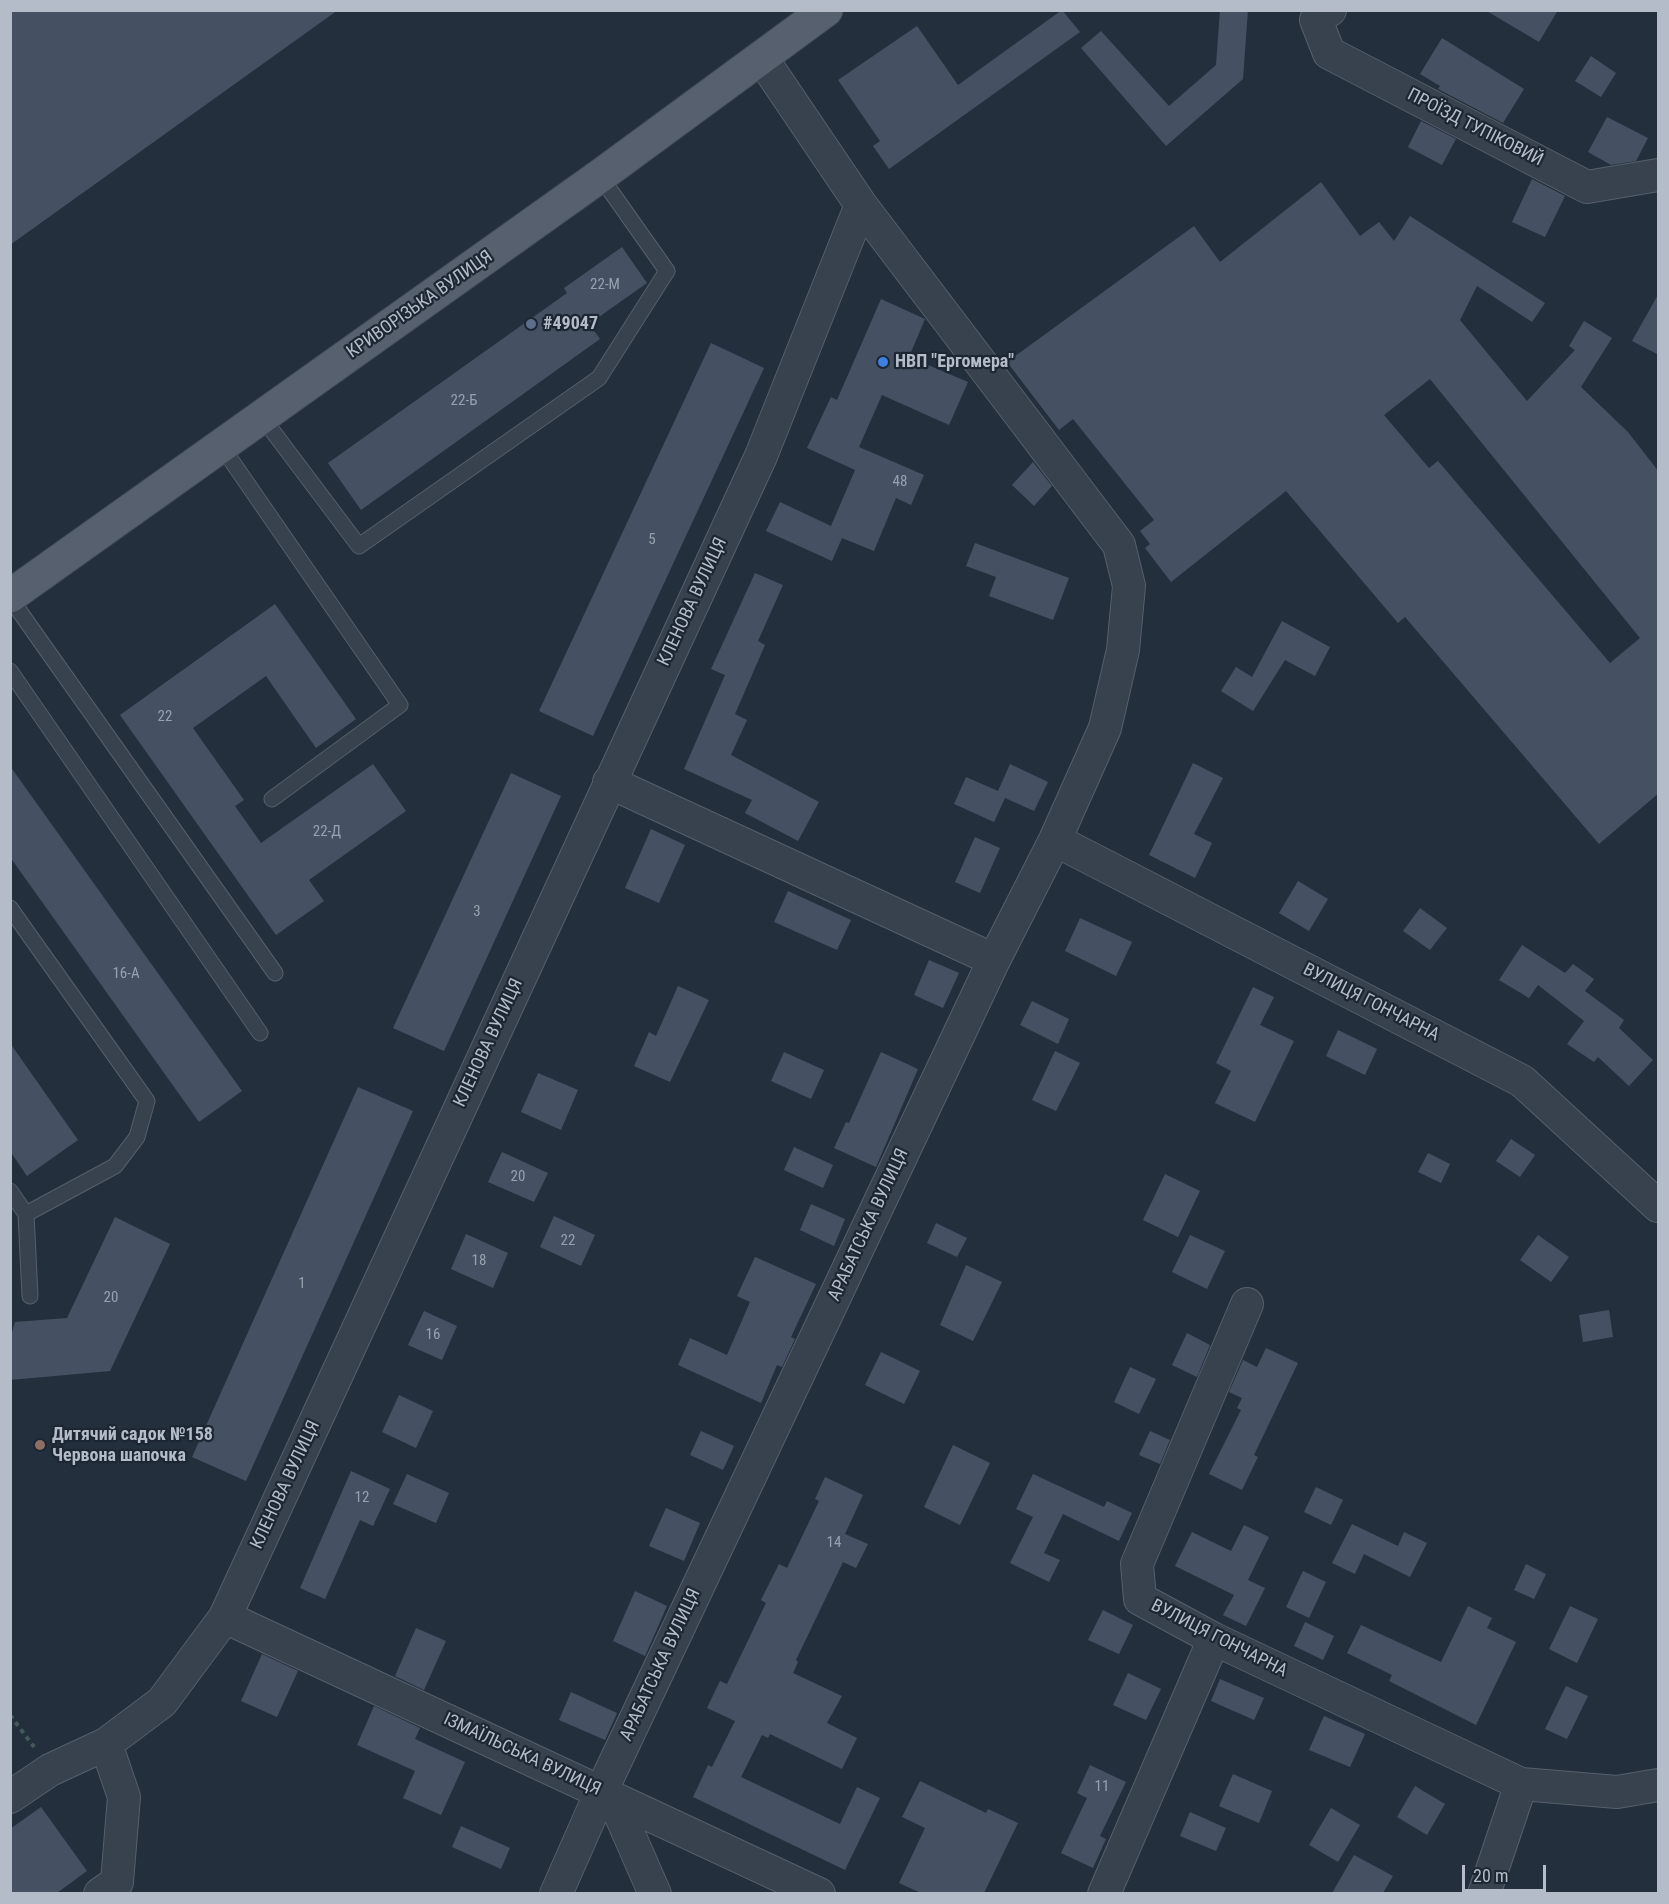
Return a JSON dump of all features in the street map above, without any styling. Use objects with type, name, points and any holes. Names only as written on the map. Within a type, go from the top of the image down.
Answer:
[{"type":"main road","name":"КРИВОРІЗЬКА ВУЛИЦЯ","points":[[10,597],[600,176],[826,10]]},
{"type":"street","name":"ПРОЇЗД ТУПІКОВИЙ","points":[[1323,15],[1329,52],[1587,187],[1659,175]]},
{"type":"street","points":[[761,57],[861,205]]},
{"type":"street","name":"АРАБАТСЬКА ВУЛИЦЯ","points":[[555,1893],[607,1795],[994,960],[1055,840],[1105,728],[1123,650],[1129,586],[1119,544],[861,205]]},
{"type":"street","name":"КЛЕНОВА ВУЛИЦЯ","points":[[10,1797],[50,1770],[106,1744],[162,1702],[225,1617],[761,456],[861,205]]},
{"type":"street","points":[[609,782],[994,960]]},
{"type":"street","name":"ВУЛИЦЯ ГОНЧАРНА","points":[[1055,840],[1522,1081],[1659,1206]]},
{"type":"street","name":"ВУЛИЦЯ ГОНЧАРНА","points":[[1247,1304],[1137,1564],[1140,1599],[1214,1639],[1521,1784],[1617,1792],[1659,1785]]},
{"type":"street","name":"ІЗМАЇЛЬСЬКА ВУЛИЦЯ","points":[[225,1617],[819,1893]]},
{"type":"street","points":[[1104,1893],[1214,1639]]},
{"type":"street","points":[[106,1744],[124,1797],[114,1890]]},
{"type":"street","points":[[1484,1893],[1521,1784]]},
{"type":"street","points":[[607,1795],[655,1893]]},
{"type":"lane","points":[[262,417],[359,546],[599,378],[667,271],[600,176]]},
{"type":"lane","points":[[222,447],[400,705],[272,799]]},
{"type":"lane","points":[[10,597],[275,973]]},
{"type":"lane","points":[[10,670],[260,1033]]},
{"type":"lane","points":[[10,908],[147,1101],[137,1137],[115,1166],[26,1214]]},
{"type":"lane","points":[[10,1191],[26,1214],[30,1296]]},
{"type":"path","points":[[10,1714],[50,1770]]},
{"type":"building","points":[[10,10],[338,10],[10,245]]},
{"type":"building","points":[[1062,10],[1080,32],[889,169],[873,146],[880,141],[838,80],[917,26],[958,85]]},
{"type":"building","points":[[1220,10],[1248,10],[1243,79],[1166,146],[1081,48],[1101,31],[1169,106],[1216,65]]},
{"type":"building","points":[[1485,10],[1558,10],[1539,42]]},
{"type":"building","points":[[1442,38],[1524,89],[1503,123],[1438,89],[1440,86],[1420,74]]},
{"type":"building","points":[[1591,56],[1616,73],[1601,97],[1575,81]]},
{"type":"building","points":[[1607,117],[1648,138],[1636,161],[1611,165],[1588,152]]},
{"type":"building","points":[[1421,121],[1456,139],[1442,165],[1408,147]]},
{"type":"building","points":[[1532,179],[1565,196],[1545,237],[1512,222]]},
{"type":"building","points":[[1321,182],[1360,236],[1379,222],[1394,241],[1410,216],[1545,303],[1532,322],[1477,286],[1460,320],[1527,401],[1575,350],[1569,346],[1584,321],[1612,338],[1581,387],[1628,432],[1659,472],[1659,793],[1599,844],[1405,617],[1398,623],[1286,491],[1171,582],[1145,548],[1150,544],[1140,531],[1154,520],[1073,419],[1059,430],[1007,362],[1194,226],[1220,262]],"holes":[[[1430,379],[1640,638],[1610,663],[1438,461],[1429,468],[1384,415]]]},
{"type":"building","points":[[622,247],[647,283],[589,324],[600,339],[361,510],[328,463],[567,293],[564,288]]},
{"type":"building","points":[[1659,293],[1659,355],[1632,341]]},
{"type":"building","points":[[881,299],[925,319],[909,357],[968,382],[949,425],[882,395],[859,447],[924,475],[911,505],[896,498],[874,551],[842,538],[832,561],[766,531],[780,502],[831,526],[855,470],[807,448],[831,397],[837,400]]},
{"type":"building","points":[[711,343],[764,368],[593,736],[539,711]]},
{"type":"building","points":[[1033,462],[1052,486],[1034,506],[1012,485]]},
{"type":"building","points":[[975,543],[1069,578],[1053,620],[989,596],[996,577],[966,566]]},
{"type":"building","points":[[755,573],[783,585],[758,641],[765,645],[735,714],[747,720],[731,755],[819,802],[798,841],[745,813],[752,800],[684,769],[725,675],[711,669]]},
{"type":"building","points":[[275,604],[356,719],[316,748],[266,676],[193,728],[244,800],[235,806],[261,843],[373,764],[406,811],[309,880],[324,901],[276,935],[120,715]]},
{"type":"building","points":[[1282,621],[1330,647],[1315,676],[1285,660],[1253,711],[1221,691],[1236,667],[1252,677]]},
{"type":"building","points":[[1193,763],[1223,778],[1194,834],[1212,843],[1195,878],[1149,855]]},
{"type":"building","points":[[1010,764],[1048,782],[1034,811],[1005,798],[994,822],[954,804],[966,777],[998,791]]},
{"type":"building","points":[[10,766],[242,1091],[199,1122],[10,857]]},
{"type":"building","points":[[511,773],[561,796],[444,1051],[393,1028]]},
{"type":"building","points":[[651,829],[685,845],[659,903],[625,888]]},
{"type":"building","points":[[975,837],[1000,848],[980,893],[955,882]]},
{"type":"building","points":[[1298,881],[1328,899],[1309,931],[1279,913]]},
{"type":"building","points":[[788,891],[851,920],[837,950],[774,922]]},
{"type":"building","points":[[1420,908],[1447,928],[1430,950],[1403,931]]},
{"type":"building","points":[[1080,918],[1132,942],[1116,976],[1065,951]]},
{"type":"building","points":[[1522,945],[1565,973],[1573,964],[1594,979],[1585,991],[1624,1020],[1619,1028],[1653,1060],[1629,1086],[1598,1057],[1594,1062],[1567,1044],[1584,1021],[1538,985],[1529,998],[1499,980]]},
{"type":"building","points":[[929,960],[959,973],[943,1008],[914,995]]},
{"type":"building","points":[[678,986],[709,1000],[670,1082],[634,1066],[649,1032],[656,1036]]},
{"type":"building","points":[[1253,987],[1274,997],[1260,1025],[1294,1041],[1255,1122],[1215,1103],[1231,1071],[1216,1063]]},
{"type":"building","points":[[1032,1001],[1069,1019],[1058,1044],[1020,1025]]},
{"type":"building","points":[[1338,1030],[1377,1049],[1365,1075],[1326,1056]]},
{"type":"building","points":[[10,1043],[78,1140],[27,1176],[10,1151]]},
{"type":"building","points":[[1055,1051],[1080,1063],[1056,1111],[1032,1100]]},
{"type":"building","points":[[784,1052],[824,1070],[811,1099],[771,1081]]},
{"type":"building","points":[[881,1052],[918,1069],[876,1167],[834,1148],[846,1122],[849,1123]]},
{"type":"building","points":[[538,1073],[578,1090],[561,1130],[521,1112]]},
{"type":"building","points":[[358,1087],[413,1111],[246,1481],[192,1457]]},
{"type":"building","points":[[1511,1139],[1535,1155],[1520,1177],[1496,1161]]},
{"type":"building","points":[[794,1147],[833,1165],[823,1188],[784,1170]]},
{"type":"building","points":[[502,1152],[548,1173],[534,1202],[488,1182]]},
{"type":"building","points":[[1428,1153],[1450,1164],[1441,1183],[1418,1172]]},
{"type":"building","points":[[1165,1174],[1200,1191],[1178,1237],[1143,1220]]},
{"type":"building","points":[[811,1204],[845,1219],[834,1246],[800,1230]]},
{"type":"building","points":[[554,1216],[595,1235],[581,1266],[540,1247]]},
{"type":"building","points":[[115,1217],[170,1244],[110,1371],[10,1380],[10,1339],[15,1322],[67,1318]]},
{"type":"building","points":[[936,1223],[967,1238],[957,1257],[927,1243]]},
{"type":"building","points":[[466,1234],[508,1253],[493,1288],[451,1269]]},
{"type":"building","points":[[1190,1235],[1225,1251],[1207,1289],[1172,1272]]},
{"type":"building","points":[[1538,1235],[1569,1257],[1551,1282],[1520,1260]]},
{"type":"building","points":[[755,1257],[816,1284],[791,1337],[795,1339],[782,1367],[777,1365],[761,1403],[678,1365],[690,1338],[727,1355],[750,1302],[737,1296]]},
{"type":"building","points":[[966,1265],[1002,1282],[973,1341],[940,1325]]},
{"type":"building","points":[[1609,1310],[1613,1337],[1583,1342],[1579,1315]]},
{"type":"building","points":[[424,1311],[457,1326],[442,1360],[408,1345]]},
{"type":"building","points":[[1187,1333],[1210,1345],[1197,1377],[1172,1365]]},
{"type":"building","points":[[1266,1348],[1298,1363],[1254,1455],[1258,1457],[1242,1490],[1209,1474],[1241,1410],[1237,1408],[1242,1398],[1229,1392],[1243,1360],[1257,1367]]},
{"type":"building","points":[[881,1352],[920,1371],[904,1404],[865,1385]]},
{"type":"building","points":[[1130,1367],[1156,1379],[1139,1414],[1114,1402]]},
{"type":"building","points":[[399,1395],[433,1411],[416,1448],[382,1432]]},
{"type":"building","points":[[701,1431],[734,1446],[723,1470],[690,1455]]},
{"type":"building","points":[[1150,1431],[1170,1440],[1160,1464],[1139,1455]]},
{"type":"building","points":[[953,1445],[990,1463],[960,1525],[924,1507]]},
{"type":"building","points":[[351,1471],[390,1489],[373,1526],[360,1520],[325,1599],[300,1588]]},
{"type":"building","points":[[407,1474],[449,1493],[436,1523],[393,1504]]},
{"type":"building","points":[[1033,1474],[1104,1507],[1107,1501],[1132,1513],[1119,1541],[1063,1514],[1044,1553],[1060,1560],[1049,1582],[1010,1563],[1033,1517],[1016,1509]]},
{"type":"building","points":[[825,1477],[863,1495],[845,1534],[868,1544],[856,1568],[843,1562],[796,1660],[798,1662],[793,1673],[842,1696],[827,1723],[857,1738],[842,1769],[770,1734],[768,1738],[762,1735],[741,1777],[840,1824],[857,1787],[880,1798],[845,1870],[693,1797],[708,1765],[712,1767],[735,1721],[707,1708],[720,1681],[727,1684],[766,1603],[761,1600],[779,1564],[787,1568],[819,1501],[815,1499]]},
{"type":"building","points":[[1316,1487],[1343,1500],[1331,1525],[1304,1512]]},
{"type":"building","points":[[666,1508],[700,1523],[684,1561],[649,1546]]},
{"type":"building","points":[[1352,1524],[1398,1546],[1404,1532],[1427,1543],[1410,1577],[1364,1554],[1355,1574],[1332,1563]]},
{"type":"building","points":[[1244,1525],[1269,1537],[1248,1580],[1265,1588],[1246,1626],[1223,1615],[1234,1595],[1175,1566],[1192,1532],[1231,1551]]},
{"type":"building","points":[[1526,1564],[1546,1574],[1534,1599],[1514,1590]]},
{"type":"building","points":[[1303,1571],[1326,1582],[1309,1618],[1286,1607]]},
{"type":"building","points":[[635,1591],[667,1606],[645,1656],[613,1641]]},
{"type":"building","points":[[1468,1606],[1492,1618],[1487,1628],[1516,1642],[1476,1725],[1389,1681],[1392,1675],[1347,1653],[1361,1625],[1441,1662]]},
{"type":"building","points":[[1570,1606],[1598,1619],[1577,1663],[1549,1649]]},
{"type":"building","points":[[1103,1610],[1133,1625],[1119,1654],[1088,1640]]},
{"type":"building","points":[[1305,1622],[1334,1636],[1323,1660],[1294,1646]]},
{"type":"building","points":[[416,1628],[446,1641],[424,1690],[395,1676]]},
{"type":"building","points":[[262,1654],[298,1671],[277,1717],[241,1701]]},
{"type":"building","points":[[1128,1673],[1161,1689],[1146,1720],[1113,1705]]},
{"type":"building","points":[[1220,1679],[1264,1698],[1254,1720],[1211,1701]]},
{"type":"building","points":[[1566,1686],[1588,1696],[1567,1739],[1545,1729]]},
{"type":"building","points":[[571,1692],[617,1713],[605,1740],[559,1720]]},
{"type":"building","points":[[374,1706],[420,1728],[415,1739],[465,1762],[441,1815],[403,1798],[415,1771],[357,1745]]},
{"type":"building","points":[[1324,1716],[1365,1734],[1350,1767],[1309,1750]]},
{"type":"building","points":[[1090,1765],[1126,1782],[1100,1836],[1106,1839],[1093,1868],[1061,1853],[1087,1798],[1077,1793]]},
{"type":"building","points":[[1233,1774],[1272,1791],[1259,1823],[1219,1806]]},
{"type":"building","points":[[920,1781],[986,1813],[988,1809],[1018,1823],[984,1893],[921,1893],[899,1883],[925,1828],[902,1817]]},
{"type":"building","points":[[1415,1786],[1445,1804],[1427,1835],[1397,1817]]},
{"type":"building","points":[[41,1807],[87,1871],[57,1893],[10,1893],[10,1829]]},
{"type":"building","points":[[1331,1808],[1360,1825],[1338,1862],[1309,1845]]},
{"type":"building","points":[[1190,1812],[1226,1828],[1216,1851],[1180,1836]]},
{"type":"building","points":[[461,1826],[510,1848],[501,1869],[452,1847]]},
{"type":"building","points":[[1354,1855],[1393,1876],[1383,1893],[1332,1893]]},
{"type":"place","name":"#49047","points":[[531,324]]},
{"type":"place","name":"НВП \"Ергомера\"","points":[[883,362]]},
{"type":"place","name":"Дитячий садок №158 Червона шапочка","points":[[40,1445]]}]
